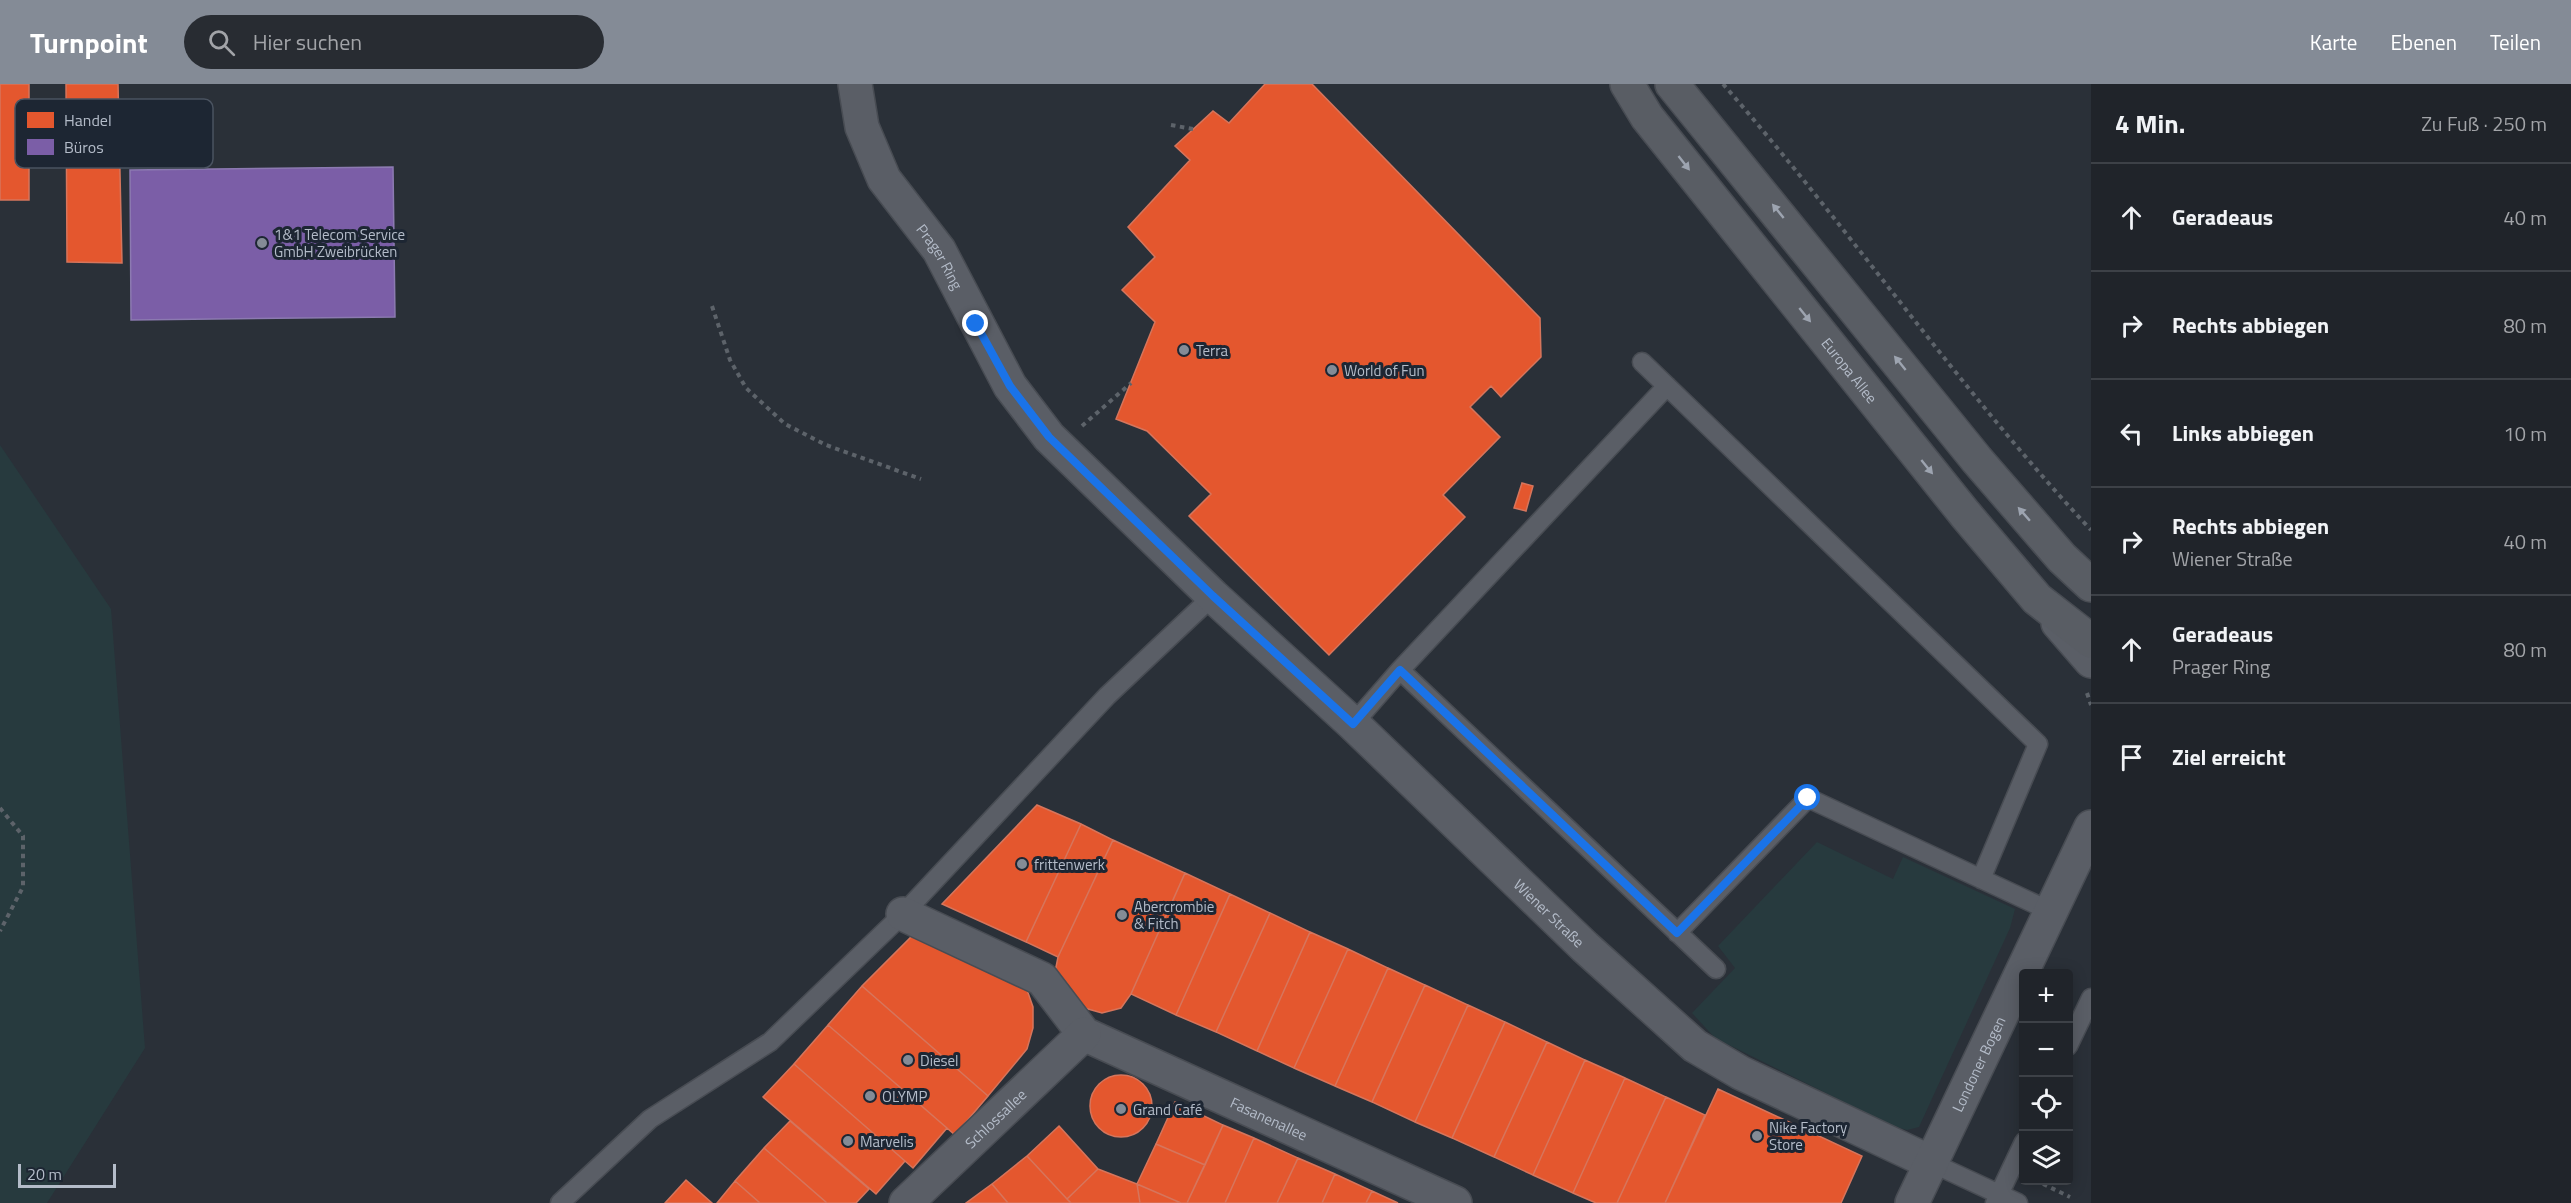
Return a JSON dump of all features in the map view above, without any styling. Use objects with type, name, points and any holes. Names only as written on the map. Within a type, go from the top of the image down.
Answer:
[{"type":"main road","name":"Europa Allee","points":[[1627,84],[1647,117],[1965,514],[2037,599],[2091,641]]},
{"type":"main road","points":[[1672,84],[1977,460],[2062,558],[2091,585]]},
{"type":"street","name":"Prager Ring","points":[[856,89],[862,127],[884,179],[939,250],[1010,386],[1059,446],[1213,596]]},
{"type":"street","name":"Wiener Straße","points":[[1213,596],[1353,724],[1585,947],[1695,1046],[1741,1073],[1932,1163]]},
{"type":"street","points":[[2037,599],[2091,661]]},
{"type":"street","name":"Londoner Bogen","points":[[1912,1203],[2091,827]]},
{"type":"street","points":[[903,914],[1042,979],[1084,1034]]},
{"type":"street","name":"Schlossallee","points":[[906,1203],[1084,1034]]},
{"type":"street","name":"Fasanenallee","points":[[1084,1034],[1455,1203]]},
{"type":"lane","points":[[1642,362],[2038,744],[1981,879]]},
{"type":"lane","points":[[1353,724],[1400,670],[1667,386]]},
{"type":"lane","points":[[560,1203],[650,1119],[770,1042],[903,914],[1107,696],[1213,596]]},
{"type":"lane","points":[[1400,670],[1716,969]]},
{"type":"lane","points":[[1677,933],[1808,798],[2050,911]]},
{"type":"lane","points":[[2073,1036],[2091,998]]},
{"type":"lane","points":[[1997,1199],[2019,1153]]},
{"type":"lane","points":[[1932,1163],[1997,1199],[2018,1203]]},
{"type":"path","points":[[1723,84],[1936,349],[2045,481],[2091,530]]},
{"type":"path","points":[[1171,125],[1193,129]]},
{"type":"path","points":[[712,306],[730,360],[746,388],[785,424],[826,445],[921,479]]},
{"type":"path","points":[[1059,446],[1131,383]]},
{"type":"path","points":[[0,808],[23,836],[23,887],[0,931]]},
{"type":"path","points":[[2045,1185],[2070,1197]]},
{"type":"green space","points":[[0,445],[111,609],[145,1048],[47,1203],[0,1203]]},
{"type":"green space","points":[[1817,842],[1893,879],[1903,857],[2015,909],[2010,928],[1919,1127],[1907,1130],[1892,1126],[1715,1038],[1692,1013],[1735,968],[1718,946]]},
{"type":"building: Handel","points":[[0,84],[29,84],[29,99],[15,99],[15,168],[29,168],[29,200],[0,200]]},
{"type":"building: Handel","points":[[66,84],[118,84],[118,99],[66,99]]},
{"type":"building: Handel","name":"World of Fun","points":[[1265,84],[1312,84],[1540,318],[1541,357],[1501,397],[1491,386],[1470,407],[1500,437],[1443,495],[1465,517],[1329,655],[1189,516],[1211,494],[1147,431],[1116,419],[1155,322],[1122,290],[1155,257],[1128,227],[1190,160],[1175,146],[1213,111],[1229,123]]},
{"type":"building: Handel","points":[[66,168],[120,168],[122,263],[67,262]]},
{"type":"building: Handel","points":[[1522,483],[1533,486],[1526,511],[1514,508]]},
{"type":"building: Handel","name":"frittenwerk","points":[[1037,805],[1081,824],[1026,942],[942,904]]},
{"type":"building: Handel","points":[[1081,824],[1113,840],[1058,957],[1026,942]]},
{"type":"building: Handel","name":"Abercrombie & Fitch","points":[[1113,840],[1185,873],[1131,994],[1121,1008],[1102,1013],[1081,1007],[1055,972],[1058,957]]},
{"type":"building: Handel","points":[[1185,873],[1230,894],[1176,1015],[1131,994]]},
{"type":"building: Handel","points":[[1230,894],[1270,913],[1216,1032],[1176,1015]]},
{"type":"building: Handel","points":[[1270,913],[1310,932],[1257,1051],[1216,1032]]},
{"type":"building: Handel","points":[[1310,932],[1348,949],[1294,1068],[1257,1051]]},
{"type":"building: Handel","points":[[915,933],[1026,987],[1033,1007],[1033,1028],[1027,1049],[988,1096],[862,986]]},
{"type":"building: Handel","points":[[1348,949],[1388,968],[1335,1086],[1294,1068]]},
{"type":"building: Handel","points":[[1388,968],[1425,985],[1372,1102],[1335,1086]]},
{"type":"building: Handel","points":[[1425,985],[1468,1005],[1415,1122],[1372,1102]]},
{"type":"building: Handel","name":"Diesel","points":[[862,986],[988,1096],[955,1135],[828,1025]]},
{"type":"building: Handel","points":[[1468,1005],[1505,1022],[1452,1138],[1415,1122]]},
{"type":"building: Handel","points":[[1505,1022],[1547,1042],[1494,1157],[1452,1138]]},
{"type":"building: Handel","name":"OLYMP","points":[[828,1025],[947,1128],[913,1168],[794,1064]]},
{"type":"building: Handel","points":[[1547,1042],[1585,1060],[1533,1175],[1494,1157]]},
{"type":"building: Handel","points":[[1585,1060],[1625,1078],[1573,1193],[1533,1175]]},
{"type":"building: Handel","name":"Marvelis","points":[[794,1064],[905,1161],[876,1194],[763,1097]]},
{"type":"building: Handel","name":"Grand Café","points":[[1121,1075],[1138,1080],[1143,1084],[1147,1089],[1152,1106],[1147,1123],[1143,1128],[1138,1132],[1121,1137],[1104,1132],[1099,1128],[1095,1123],[1090,1106],[1095,1089],[1099,1084],[1104,1080]]},
{"type":"building: Handel","points":[[1625,1078],[1666,1097],[1617,1203],[1596,1203],[1573,1193]]},
{"type":"building: Handel","name":"Nike Factory Store","points":[[1718,1089],[1862,1156],[1841,1203],[1665,1203]]},
{"type":"building: Handel","points":[[1666,1097],[1705,1115],[1665,1203],[1617,1203]]},
{"type":"building: Handel","points":[[1175,1102],[1223,1125],[1205,1165],[1156,1144]]},
{"type":"building: Handel","points":[[790,1121],[869,1189],[856,1203],[827,1203],[764,1148]]},
{"type":"building: Handel","points":[[1223,1125],[1254,1138],[1225,1203],[1187,1203]]},
{"type":"building: Handel","points":[[1059,1126],[1098,1169],[1067,1199],[1027,1156]]},
{"type":"building: Handel","points":[[1254,1138],[1298,1158],[1277,1203],[1225,1203]]},
{"type":"building: Handel","points":[[1156,1144],[1205,1165],[1187,1203],[1181,1203],[1137,1184]]},
{"type":"building: Handel","points":[[764,1148],[827,1203],[760,1203],[735,1181]]},
{"type":"building: Handel","points":[[1027,1156],[1071,1203],[1008,1203],[992,1184]]},
{"type":"building: Handel","points":[[1298,1158],[1335,1174],[1322,1203],[1277,1203]]},
{"type":"building: Handel","points":[[1098,1169],[1137,1184],[1140,1203],[1071,1203],[1067,1199]]},
{"type":"building: Handel","points":[[1335,1174],[1372,1191],[1366,1203],[1322,1203]]},
{"type":"building: Handel","points":[[686,1180],[712,1203],[665,1203]]},
{"type":"building: Handel","points":[[735,1181],[760,1203],[717,1203]]},
{"type":"building: Handel","points":[[992,1184],[1008,1203],[966,1203]]},
{"type":"building: Handel","points":[[1137,1184],[1181,1203],[1140,1203]]},
{"type":"building: Handel","points":[[1372,1191],[1398,1203],[1366,1203]]},
{"type":"building: Büros","name":"1&1 Telecom Service GmbH Zweibrücken","points":[[393,167],[395,317],[131,320],[130,170]]},
{"type":"place","name":"1&1 Telecom Service GmbH Zweibrücken","points":[[262,243]]},
{"type":"place","name":"Terra","points":[[1184,350]]},
{"type":"place","name":"World of Fun","points":[[1332,370]]},
{"type":"place","name":"frittenwerk","points":[[1022,864]]},
{"type":"place","name":"Abercrombie & Fitch","points":[[1122,915]]},
{"type":"place","name":"Diesel","points":[[908,1060]]},
{"type":"place","name":"OLYMP","points":[[870,1096]]},
{"type":"place","name":"Grand Café","points":[[1121,1109]]},
{"type":"place","name":"Nike Factory Store","points":[[1757,1136]]},
{"type":"place","name":"Marvelis","points":[[848,1141]]},
{"type":"route","points":[[976,324],[1010,386],[1049,437],[1213,596],[1353,724],[1400,670],[1677,933],[1808,798]]}]
